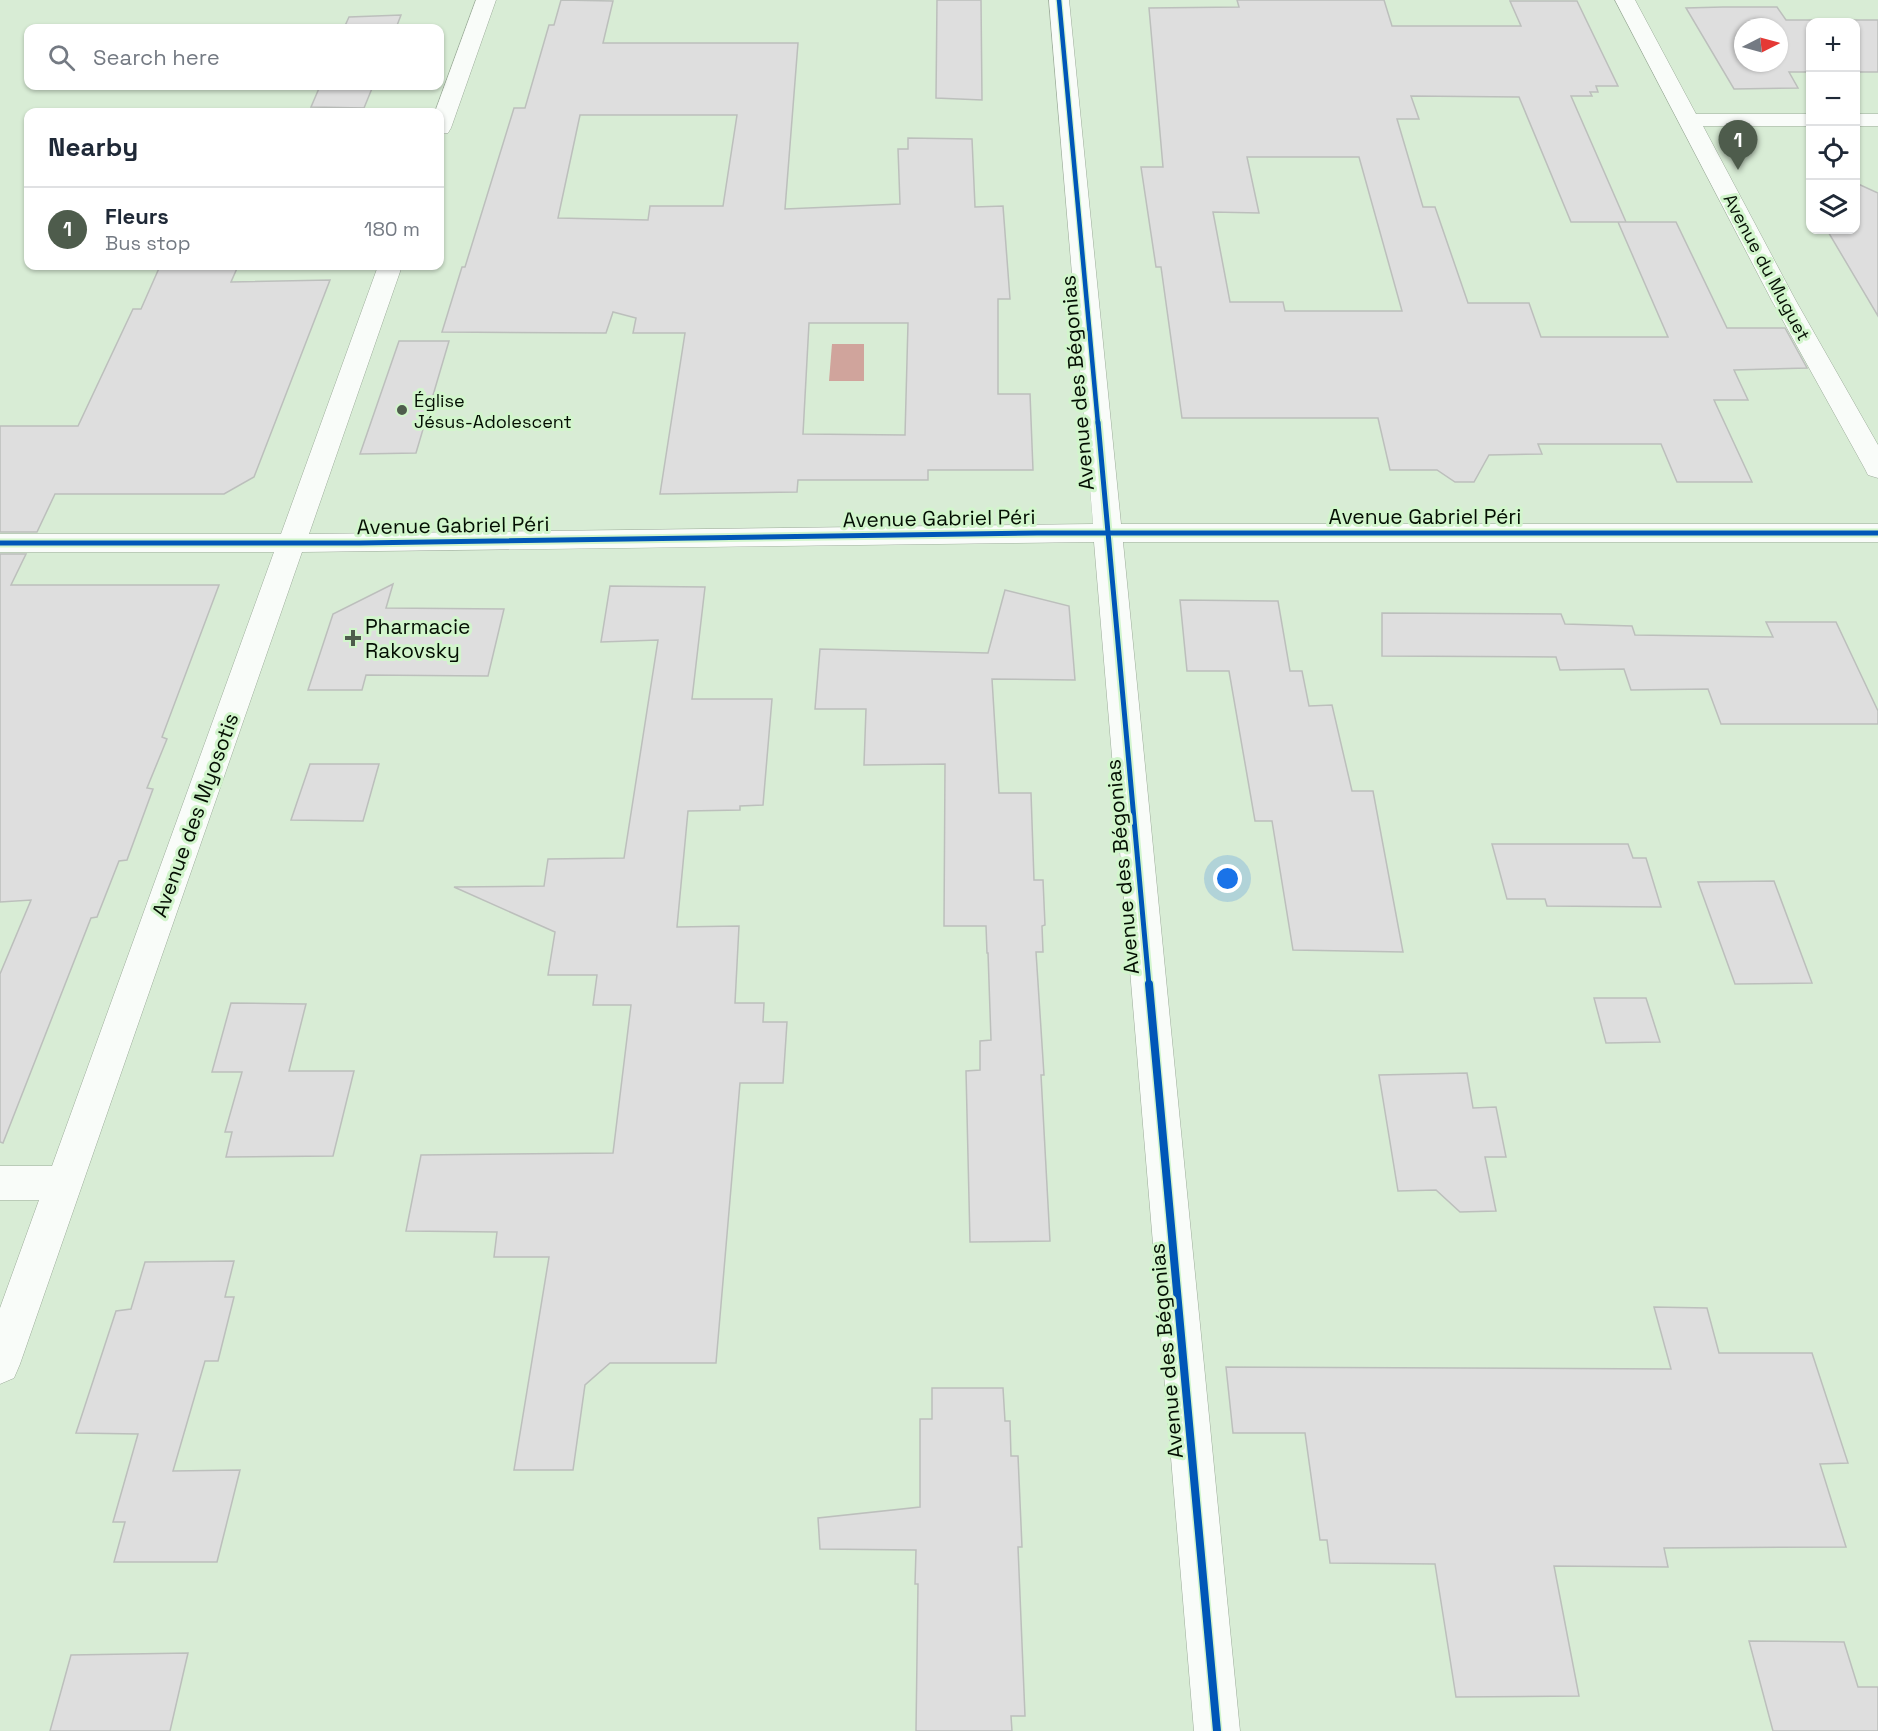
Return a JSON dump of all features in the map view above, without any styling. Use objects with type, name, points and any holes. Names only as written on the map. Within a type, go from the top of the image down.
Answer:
[{"type":"street","points":[[444,117],[486,0]]},
{"type":"street","name":"Avenue des Bégonias","points":[[1059,0],[1217,1731]]},
{"type":"street","name":"Avenue du Muguet","points":[[1625,0],[1784,301],[1878,469]]},
{"type":"street","points":[[1688,120],[1806,120]]},
{"type":"street","points":[[1860,120],[1878,120]]},
{"type":"street","name":"Avenue des Myosotis","points":[[0,1364],[389,270]]},
{"type":"street","name":"Avenue Gabriel Péri","points":[[0,543],[290,543],[1108,533],[1878,533]]},
{"type":"street","points":[[0,1184],[64,1183]]},
{"type":"shaded area","points":[[832,344],[864,344],[864,381],[829,381]]},
{"type":"building","points":[[561,0],[613,1],[603,43],[798,43],[785,209],[900,204],[898,149],[908,149],[908,138],[972,139],[975,207],[1003,206],[1010,299],[998,299],[998,394],[1030,394],[1033,470],[928,470],[928,480],[798,480],[797,492],[660,494],[685,333],[633,333],[636,318],[613,312],[606,333],[442,332],[462,267],[465,267],[514,108],[525,108],[549,25],[554,25]],"holes":[[[580,115],[737,115],[723,206],[650,206],[648,220],[558,218]],[[809,323],[908,323],[905,435],[803,434]]]},
{"type":"building","points":[[937,0],[981,0],[982,100],[936,98]]},
{"type":"building","points":[[1237,0],[1384,0],[1392,26],[1521,26],[1510,1],[1577,1],[1618,86],[1596,86],[1598,92],[1590,92],[1592,96],[1571,96],[1626,222],[1676,222],[1727,328],[1785,328],[1807,368],[1734,370],[1748,400],[1714,400],[1752,482],[1677,482],[1661,444],[1538,444],[1542,454],[1489,455],[1474,482],[1455,482],[1437,470],[1390,470],[1378,418],[1182,418],[1161,267],[1156,267],[1141,167],[1163,167],[1149,8],[1239,7]],"holes":[[[1411,96],[1519,97],[1571,222],[1618,222],[1668,337],[1541,337],[1529,303],[1468,303],[1435,207],[1423,207],[1397,119],[1419,119]],[[1247,157],[1359,157],[1402,311],[1285,311],[1283,302],[1230,302],[1213,212],[1259,213]]]},
{"type":"building","points":[[1777,7],[1785,18],[1734,18],[1734,72],[1788,72],[1788,20],[1806,20],[1806,72],[1789,72],[1798,88],[1734,89],[1686,8]]},
{"type":"building","points":[[401,15],[398,24],[346,24],[349,17]]},
{"type":"building","points":[[1860,20],[1878,20],[1878,72],[1860,72]]},
{"type":"building","points":[[318,90],[371,90],[364,108],[311,107]]},
{"type":"building","points":[[1860,185],[1878,193],[1878,316],[1829,234],[1860,234]]},
{"type":"building","points":[[158,270],[236,270],[231,282],[330,280],[254,477],[224,494],[55,494],[37,532],[0,532],[0,426],[78,426],[133,309],[141,309]]},
{"type":"building","name":"Église Jésus-Adolescent","points":[[399,341],[449,341],[416,453],[360,454]]},
{"type":"building","points":[[0,554],[26,554],[11,585],[219,585],[162,737],[167,739],[147,788],[153,789],[127,860],[119,861],[97,917],[91,918],[3,1143],[0,1142],[0,974],[31,900],[0,902]]},
{"type":"building","points":[[393,584],[386,608],[504,609],[488,676],[366,675],[362,690],[308,690],[333,614]]},
{"type":"building","points":[[610,586],[705,587],[692,699],[772,699],[763,805],[740,806],[740,810],[688,811],[677,927],[739,926],[735,1003],[764,1003],[763,1022],[787,1022],[783,1083],[740,1083],[716,1363],[610,1363],[585,1385],[573,1470],[514,1470],[549,1257],[494,1257],[497,1232],[406,1231],[421,1155],[613,1153],[631,1005],[593,1005],[597,975],[548,975],[555,932],[454,887],[544,886],[548,859],[624,858],[658,640],[601,642]]},
{"type":"building","points":[[1005,590],[1069,606],[1075,680],[992,679],[999,793],[1031,793],[1034,880],[1043,880],[1045,925],[1042,926],[1043,952],[1036,952],[1044,1075],[1041,1075],[1050,1241],[970,1242],[966,1071],[980,1070],[980,1041],[991,1040],[988,953],[986,926],[944,926],[945,764],[864,765],[866,709],[815,709],[820,649],[988,653]]},
{"type":"building","points":[[1180,600],[1278,601],[1290,671],[1302,671],[1309,706],[1332,705],[1352,791],[1373,791],[1403,952],[1293,950],[1272,821],[1255,821],[1229,671],[1187,671]]},
{"type":"building","points":[[1382,613],[1561,614],[1565,624],[1632,626],[1635,635],[1773,637],[1766,622],[1836,622],[1878,711],[1878,724],[1721,724],[1708,689],[1631,690],[1624,669],[1560,670],[1556,657],[1382,656]]},
{"type":"building","points":[[310,764],[379,764],[363,821],[291,820]]},
{"type":"building","points":[[1492,844],[1628,844],[1633,858],[1646,858],[1661,907],[1547,906],[1545,899],[1507,899]]},
{"type":"building","points":[[1774,881],[1812,983],[1735,984],[1698,882]]},
{"type":"building","points":[[1594,998],[1646,998],[1660,1042],[1606,1043]]},
{"type":"building","points":[[231,1003],[306,1004],[289,1071],[354,1071],[333,1156],[226,1157],[232,1132],[225,1132],[242,1072],[212,1072]]},
{"type":"building","points":[[1467,1073],[1473,1108],[1496,1107],[1506,1157],[1485,1157],[1496,1211],[1460,1212],[1436,1190],[1398,1191],[1379,1075]]},
{"type":"building","points":[[234,1261],[225,1297],[234,1297],[218,1361],[205,1361],[173,1471],[240,1470],[217,1562],[114,1562],[125,1522],[113,1522],[138,1434],[76,1433],[116,1311],[131,1309],[145,1262]]},
{"type":"building","points":[[1654,1307],[1707,1308],[1719,1353],[1812,1353],[1848,1463],[1820,1464],[1846,1547],[1664,1548],[1668,1567],[1554,1566],[1579,1696],[1456,1697],[1435,1564],[1330,1563],[1327,1540],[1320,1540],[1305,1433],[1233,1433],[1226,1367],[1671,1369]]},
{"type":"building","points":[[932,1388],[1003,1388],[1005,1421],[1010,1421],[1011,1456],[1018,1456],[1022,1547],[1018,1547],[1025,1716],[1011,1716],[1012,1731],[916,1731],[918,1584],[915,1584],[916,1550],[820,1549],[818,1518],[920,1507],[920,1419],[932,1419]]},
{"type":"building","points":[[1749,1641],[1844,1642],[1858,1687],[1878,1687],[1878,1731],[1773,1731]]},
{"type":"building","points":[[188,1653],[170,1731],[50,1731],[71,1655]]},
{"type":"cycle path","points":[[1059,0],[1217,1731]]},
{"type":"cycle path","points":[[0,543],[360,543],[1037,533],[1878,533]]},
{"type":"place","name":"Fleurs","points":[[1738,170]]},
{"type":"place","name":"Église Jésus-Adolescent","points":[[402,410]]},
{"type":"place","name":"Pharmacie Rakovsky","points":[[353,638]]}]
